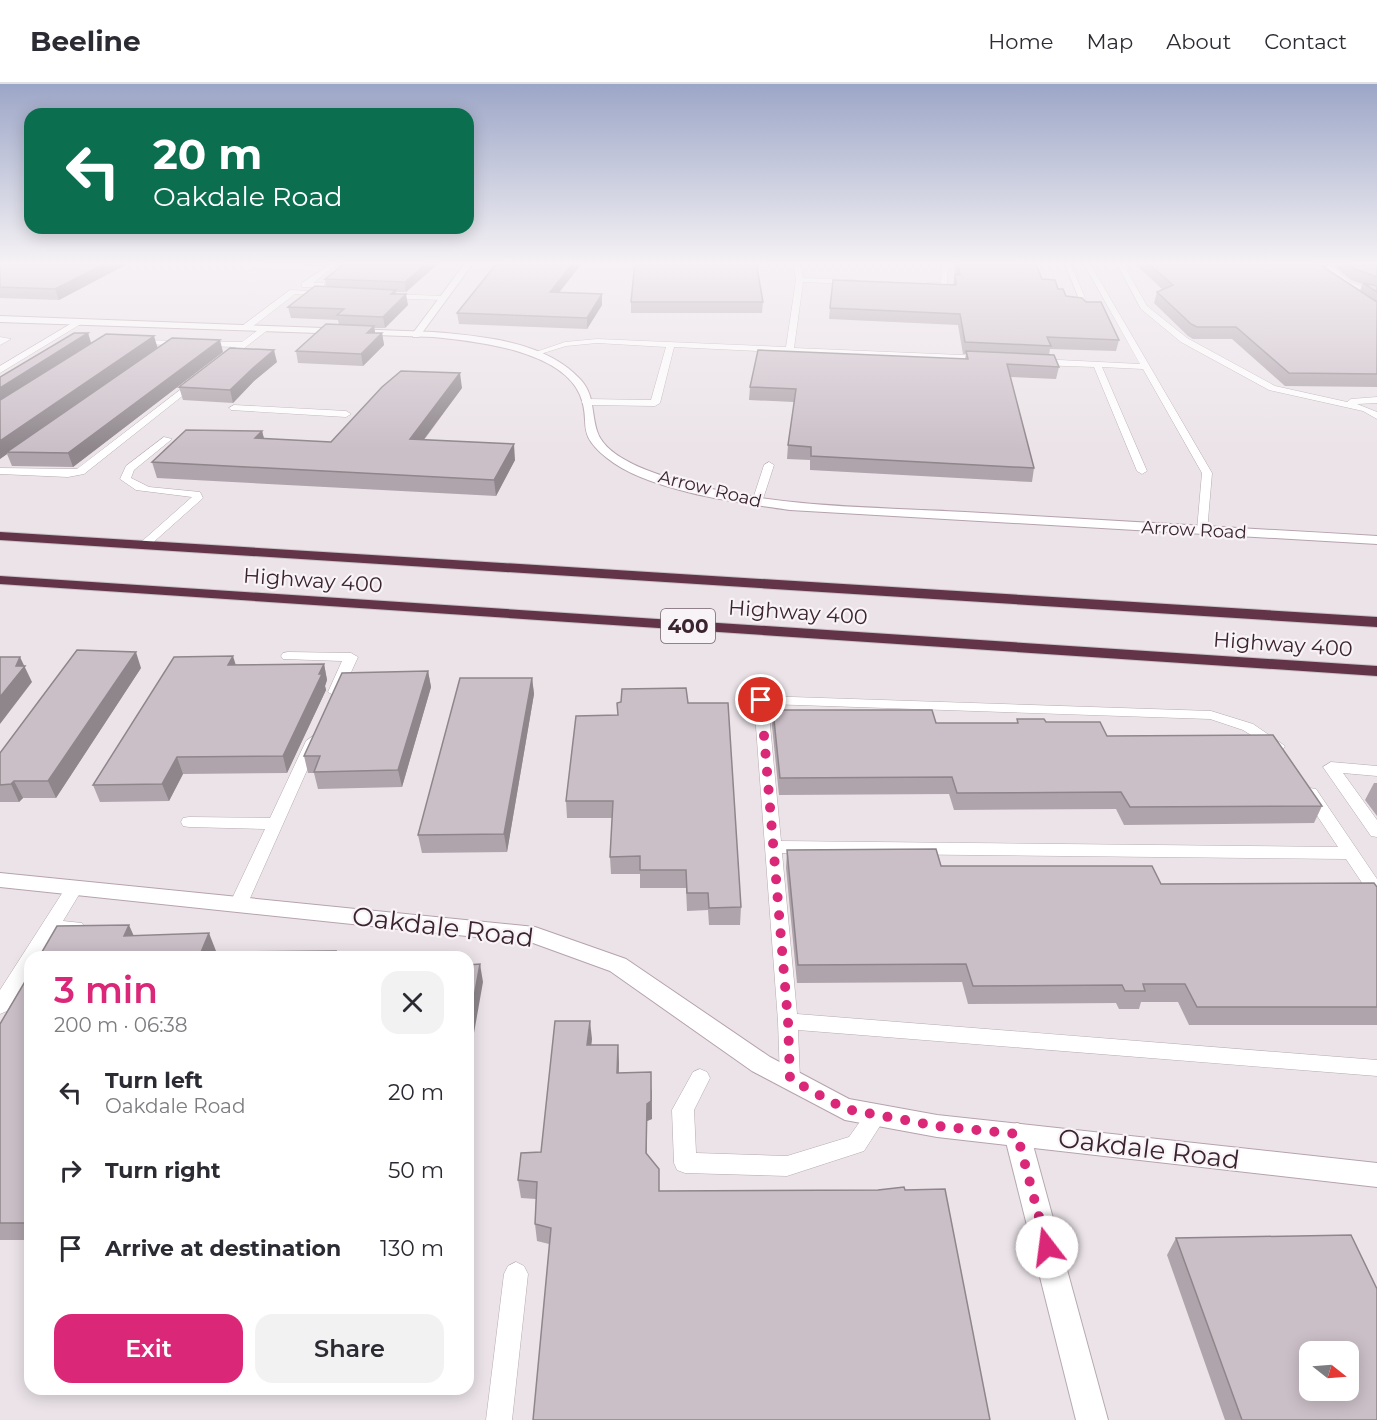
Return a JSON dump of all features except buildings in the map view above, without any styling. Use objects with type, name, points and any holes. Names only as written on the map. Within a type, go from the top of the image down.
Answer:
[{"type":"highway","name":"Highway 400","points":[[0,536],[1377,622]]},
{"type":"highway","name":"Highway 400","points":[[0,580],[1377,671]]},
{"type":"street","name":"Arrow Road","points":[[145,324],[416,335],[475,340],[534,354],[565,371],[585,394],[592,436],[600,447],[624,463],[672,483],[757,502],[790,506],[1377,540]]},
{"type":"street","points":[[416,335],[424,324]]},
{"type":"street","name":"Oakdale Road","points":[[0,880],[536,935],[618,965],[761,1064],[845,1109],[937,1126],[1377,1175]]},
{"type":"street","points":[[1017,1134],[1092,1420]]},
{"type":"lane","points":[[0,370],[76,324]]},
{"type":"lane","points":[[245,328],[250,324]]},
{"type":"lane","points":[[790,349],[794,324]]},
{"type":"lane","points":[[1122,324],[1206,473],[1203,530]]},
{"type":"lane","points":[[1165,324],[1184,340],[1272,388],[1342,403],[1377,416]]},
{"type":"lane","points":[[214,369],[265,329]]},
{"type":"lane","points":[[124,341],[245,345]]},
{"type":"lane","points":[[534,354],[580,341],[991,360]]},
{"type":"lane","points":[[156,357],[176,343]]},
{"type":"lane","points":[[586,402],[655,403],[671,344]]},
{"type":"lane","points":[[1026,361],[1147,367]]},
{"type":"lane","points":[[0,363],[10,364]]},
{"type":"lane","points":[[1097,365],[1142,471]]},
{"type":"lane","points":[[0,469],[68,474],[80,472],[204,376]]},
{"type":"lane","points":[[1342,403],[1377,400]]},
{"type":"lane","points":[[234,408],[346,414]]},
{"type":"lane","points":[[144,545],[198,498],[196,494],[187,492],[155,490],[129,485],[124,479],[130,468],[167,439]]},
{"type":"lane","points":[[0,469],[10,460]]},
{"type":"lane","points":[[757,502],[769,465]]},
{"type":"lane","points":[[288,656],[351,657],[327,709]]},
{"type":"lane","points":[[790,1079],[788,1021],[761,700],[1211,715],[1248,727],[1280,747],[1286,757]]},
{"type":"lane","points":[[238,905],[318,730]]},
{"type":"lane","points":[[1377,771],[1331,767],[1377,832]]},
{"type":"lane","points":[[1299,776],[1377,892]]},
{"type":"lane","points":[[189,822],[275,824]]},
{"type":"lane","points":[[773,847],[1350,853]]},
{"type":"lane","points":[[35,951],[74,888]]},
{"type":"lane","points":[[50,927],[97,928]]},
{"type":"lane","points":[[0,1006],[24,969]]},
{"type":"lane","points":[[788,1021],[1377,1068]]},
{"type":"lane","points":[[700,1078],[683,1110],[685,1163],[787,1166],[856,1144],[876,1115]]},
{"type":"lane","points":[[499,1420],[516,1274]]},
{"type":"route","points":[[761,700],[788,1021],[790,1079],[845,1109],[937,1126],[1017,1134],[1047,1247]]}]
